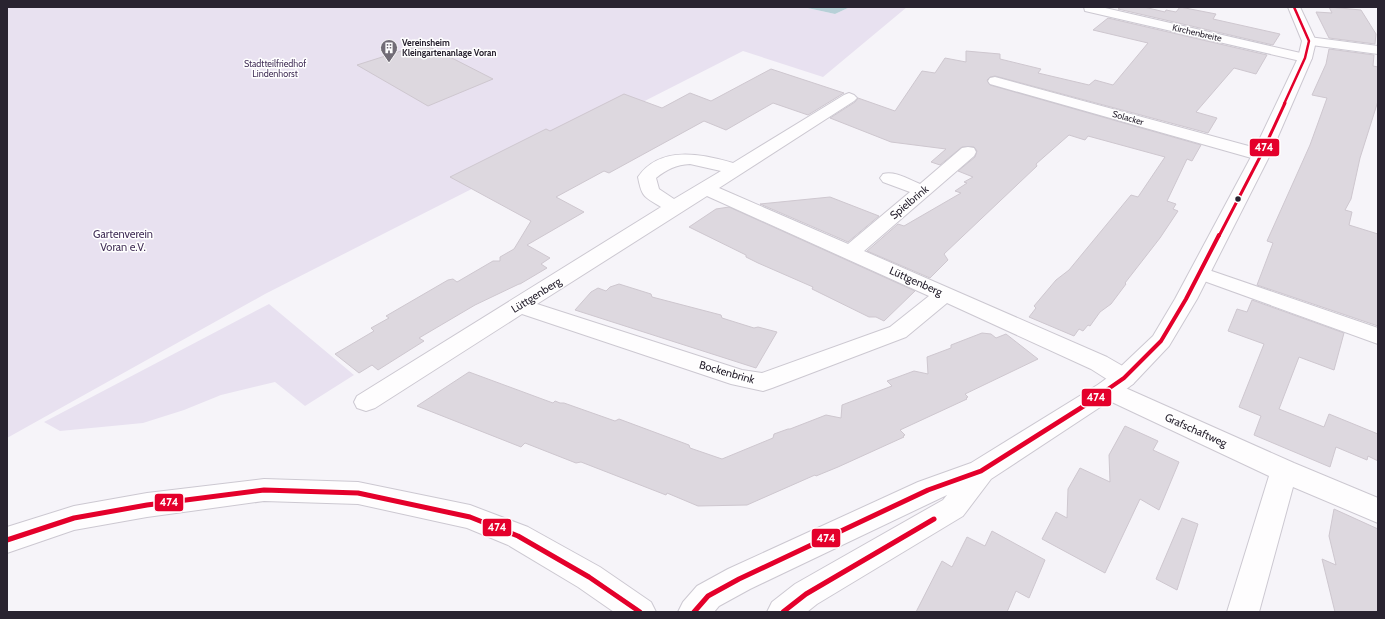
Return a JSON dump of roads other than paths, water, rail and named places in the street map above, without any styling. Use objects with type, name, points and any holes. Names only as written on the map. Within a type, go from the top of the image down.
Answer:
[{"type":"street","points":[[694,612],[708,596],[739,579],[928,490],[981,471],[1116,384],[1161,341],[1200,273],[1261,155],[1307,50],[1294,7]]},
{"type":"street","name":"Kirchenbreite","points":[[1089,8],[1307,50],[1378,50]]},
{"type":"street","name":"Solacker","points":[[995,81],[1261,155]]},
{"type":"street","name":"Lüttgenberg","points":[[366,402],[707,189],[849,98]]},
{"type":"street","name":"Spielbrink","points":[[850,252],[968,152]]},
{"type":"street","points":[[675,208],[650,192],[647,177],[657,167],[684,158],[704,161],[737,170]]},
{"type":"street","points":[[889,178],[923,191]]},
{"type":"street","name":"Lüttgenberg","points":[[707,189],[1100,363],[1116,384]]},
{"type":"street","points":[[1200,273],[1378,336]]},
{"type":"street","name":"Bockenbrink","points":[[519,306],[740,378],[763,382],[898,332],[945,294]]},
{"type":"street","name":"Grafschaftweg","points":[[1116,384],[1284,470],[1378,511]]},
{"type":"street","points":[[1243,612],[1284,470]]},
{"type":"street","points":[[783,612],[806,594],[953,508],[981,471]]},
{"type":"street","points":[[7,540],[74,518],[147,505],[264,490],[358,492],[470,517],[518,536],[589,577],[640,612]]},
{"type":"water","points":[[803,7],[850,7],[835,14]]},
{"type":"place","name":"Vereinsheim Kleingartenanlage Voran","points":[[389,63]]},
{"type":"park label","name":"Stadtteilfriedhof Lindenhorst","points":[[275,70]]},
{"type":"park label","name":"Gartenverein Voran e.V.","points":[[123,240]]}]
